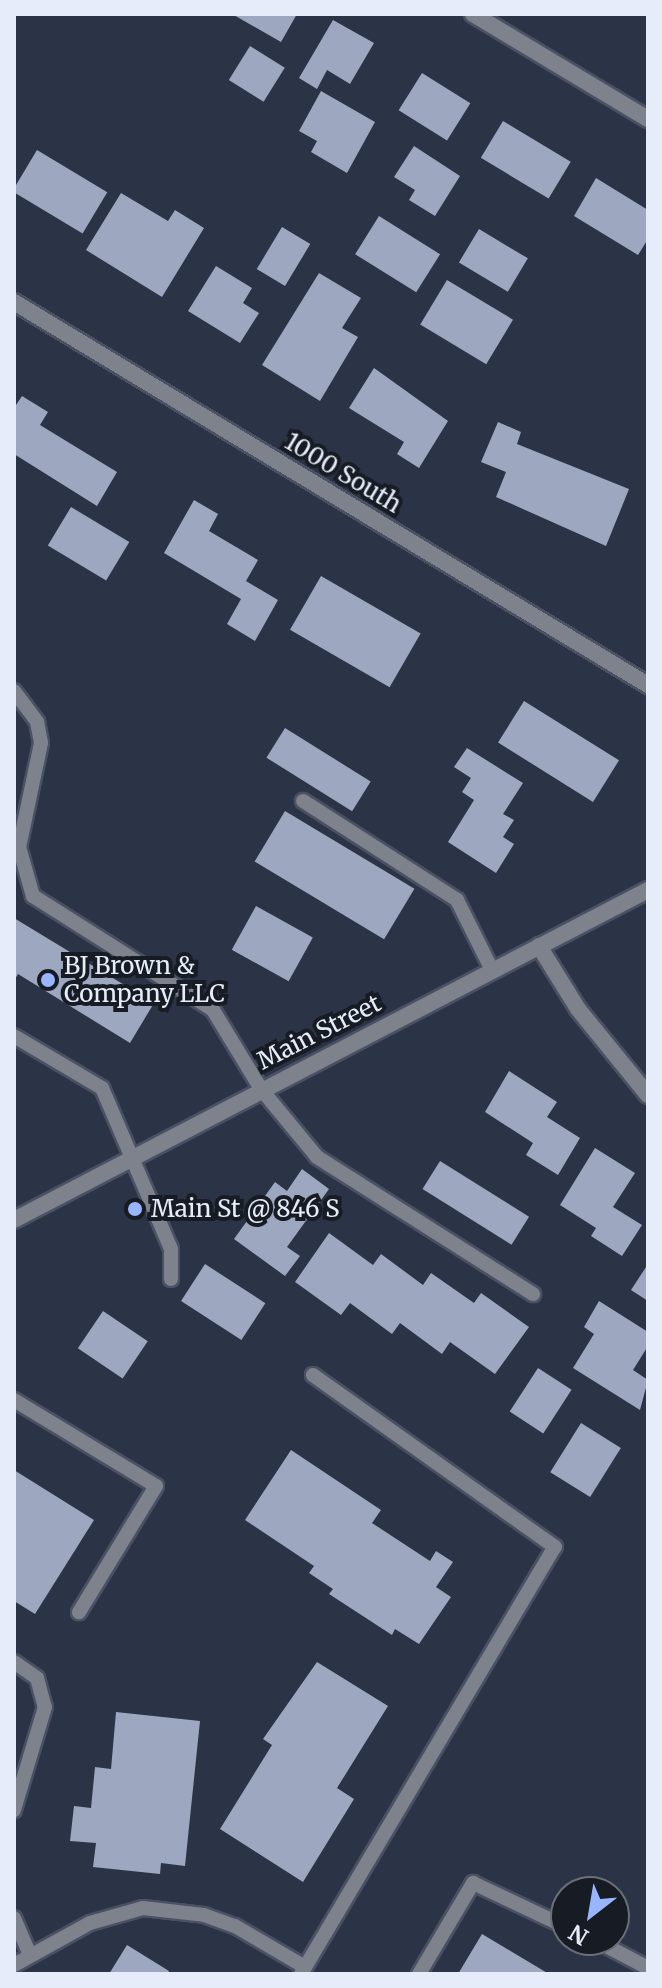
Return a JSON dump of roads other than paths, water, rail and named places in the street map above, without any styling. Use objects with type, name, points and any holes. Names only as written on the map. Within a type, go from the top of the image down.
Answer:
[{"type":"street","points":[[473,14],[648,119]]},
{"type":"street","name":"1000 South","points":[[14,302],[648,685]]},
{"type":"street","name":"Main Street","points":[[16,1216],[648,890]]},
{"type":"street","points":[[539,946],[578,1009],[648,1095]]},
{"type":"lane","points":[[14,691],[33,714],[41,743],[19,847],[33,896],[213,1010],[261,1089],[317,1157],[533,1294]]},
{"type":"lane","points":[[303,801],[457,900],[492,970]]},
{"type":"lane","points":[[14,1036],[102,1088],[171,1249],[171,1279]]},
{"type":"lane","points":[[14,1965],[116,1913],[173,1909],[235,1926],[303,1970],[555,1547],[313,1375]]},
{"type":"lane","points":[[14,1400],[156,1486],[79,1612]]},
{"type":"lane","points":[[14,1662],[37,1678],[45,1707],[14,1810]]},
{"type":"lane","points":[[419,1974],[473,1883],[550,1919]]},
{"type":"lane","points":[[14,1918],[30,1955]]},
{"type":"lane","points":[[625,1956],[648,1968]]},
{"type":"place","name":"BJ Brown & Company LLC","points":[[48,980]]},
{"type":"place","name":"Main St @ 846 S","points":[[135,1209]]}]
